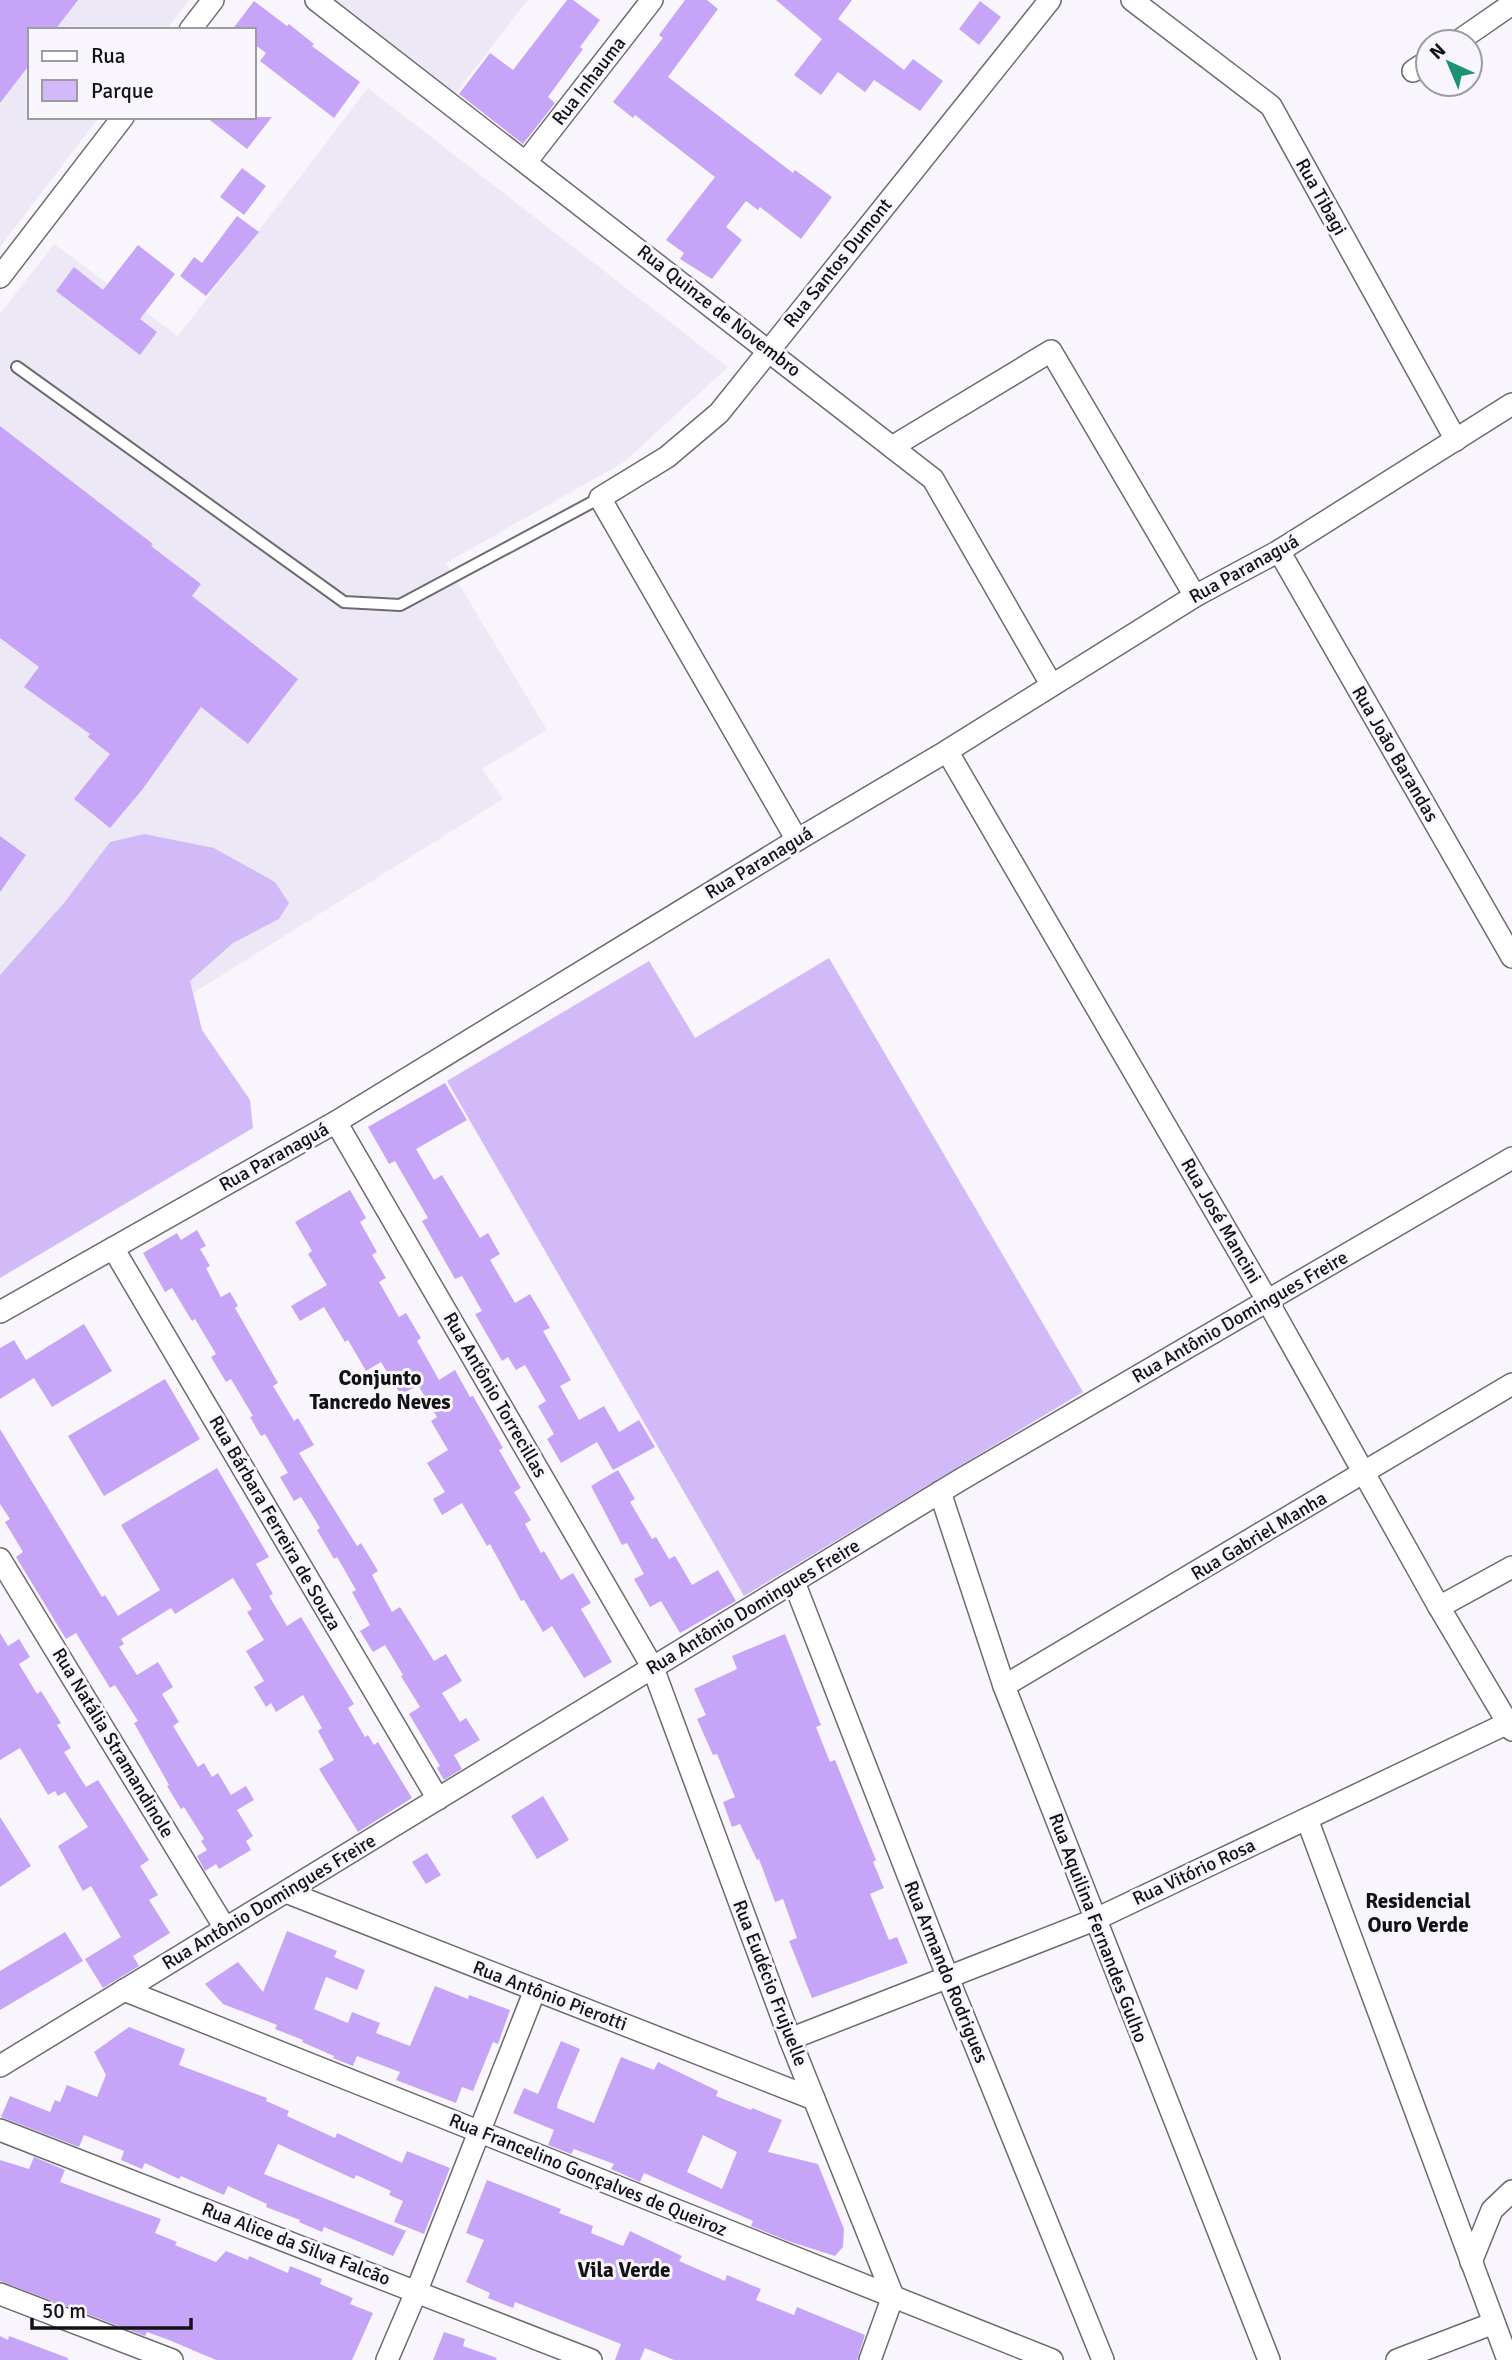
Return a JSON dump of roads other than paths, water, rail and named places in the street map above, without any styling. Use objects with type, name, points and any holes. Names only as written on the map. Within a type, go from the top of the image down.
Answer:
[{"type":"street","points":[[192,28],[213,0]]},
{"type":"street","name":"Rua Quinze de Novembro","points":[[316,0],[933,479],[1051,684]]},
{"type":"street","name":"Rua Inhauma","points":[[526,162],[652,0]]},
{"type":"street","name":"Rua Santos Dumont","points":[[600,498],[667,457],[719,413],[1050,0]]},
{"type":"street","name":"Rua Tibagi","points":[[1132,0],[1271,106],[1456,440]]},
{"type":"street","points":[[1477,28],[1512,4]]},
{"type":"street","points":[[0,276],[121,119]]},
{"type":"street","points":[[892,447],[1051,351],[1195,596]]},
{"type":"street","name":"Rua Paranaguá","points":[[0,1312],[337,1122],[947,751],[1195,596],[1279,551],[1512,404]]},
{"type":"street","points":[[600,498],[797,840]]},
{"type":"street","name":"Rua João Barandas","points":[[1279,551],[1512,957]]},
{"type":"street","name":"Rua José Mancini","points":[[947,751],[1267,1300],[1439,1607],[1511,1725]]},
{"type":"street","name":"Rua Antônio Torrecillas","points":[[337,1122],[653,1668]]},
{"type":"street","name":"Rua Antônio Domingues Freire","points":[[2,2060],[286,1892],[940,1492],[1512,1158]]},
{"type":"street","name":"Rua Bárbara Ferreira de Souza","points":[[113,1248],[438,1799]]},
{"type":"street","name":"Rua Gabriel Manha","points":[[1004,1686],[1512,1384]]},
{"type":"street","name":"Rua Aquilina Fernandes Gulho","points":[[940,1492],[1004,1686],[1269,2360]]},
{"type":"street","name":"Rua Natália Stramandinole","points":[[0,1559],[225,1928]]},
{"type":"street","points":[[1439,1607],[1512,1567]]},
{"type":"street","name":"Rua Armando Rodrigues","points":[[794,1582],[948,1978],[1103,2360]]},
{"type":"street","name":"Rua Eudécio Frujuelle","points":[[653,1668],[790,2039],[893,2297]]},
{"type":"street","name":"Rua Vitório Rosa","points":[[790,2039],[1094,1920],[1511,1725]]},
{"type":"street","points":[[1307,1819],[1508,2360]]},
{"type":"street","name":"Rua Antônio Pierotti","points":[[286,1892],[814,2099]]},
{"type":"street","name":"Rua Francelino Gonçalves de Queiroz","points":[[124,1990],[1052,2360]]},
{"type":"street","points":[[387,2360],[535,1990]]},
{"type":"street","name":"Rua Alice da Silva Falcão","points":[[0,2130],[417,2290],[591,2360]]},
{"type":"street","points":[[1471,2262],[1492,2210],[1512,2191]]},
{"type":"street","points":[[0,2294],[172,2360]]},
{"type":"street","points":[[870,2360],[893,2297]]},
{"type":"street","points":[[1397,2360],[1494,2323]]},
{"type":"lane","points":[[18,367],[344,602],[400,606],[600,498]]},
{"type":"district","name":"Conjunto Tancredo Neves","points":[[380,1390]]},
{"type":"district","name":"Residencial Ouro Verde","points":[[1418,1913]]},
{"type":"district","name":"Vila Verde","points":[[624,2270]]}]
